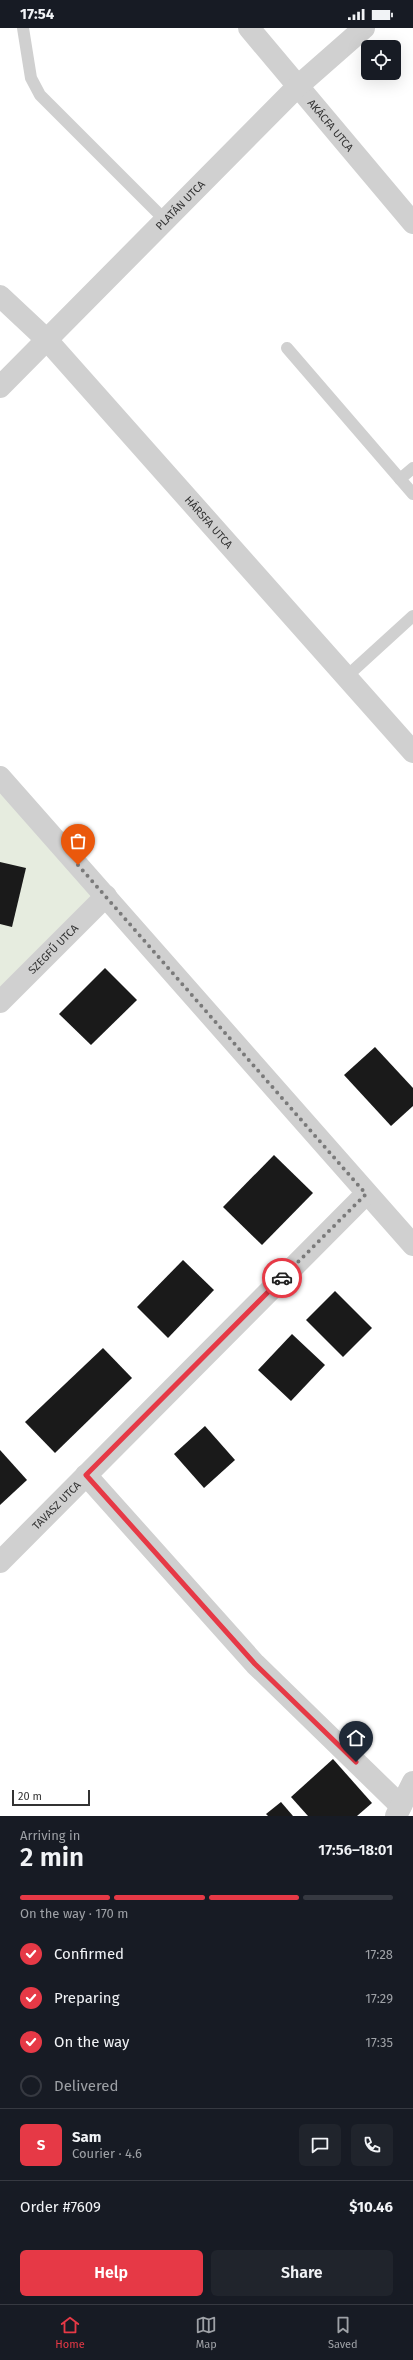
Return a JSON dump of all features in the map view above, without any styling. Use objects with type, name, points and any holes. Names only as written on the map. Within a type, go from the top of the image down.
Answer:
[{"type":"street","name":"AKÁCFA UTCA","points":[[249,28],[413,223]]},
{"type":"street","name":"PLATÁN UTCA","points":[[0,387],[298,86],[364,28]]},
{"type":"street","name":"HÁRSFA UTCA","points":[[0,296],[47,340],[413,752]]},
{"type":"street","points":[[0,777],[366,1194],[413,1245]]},
{"type":"street","name":"SZEGFŰ UTCA","points":[[0,1002],[106,896]]},
{"type":"street","name":"TAVASZ UTCA","points":[[0,1562],[366,1194]]},
{"type":"street","points":[[86,1475],[255,1664],[399,1811],[413,1782]]},
{"type":"lane","points":[[23,28],[31,78],[40,94],[165,220]]},
{"type":"lane","points":[[287,348],[413,494]]},
{"type":"lane","points":[[400,479],[413,468]]},
{"type":"lane","points":[[346,677],[413,616]]},
{"type":"shaded area","points":[[0,778],[105,896],[0,1002]]},
{"type":"building","points":[[0,862],[26,868],[12,927],[0,924]]},
{"type":"building","points":[[105,968],[137,1000],[91,1045],[59,1014]]},
{"type":"building","points":[[375,1047],[413,1088],[413,1106],[391,1126],[344,1075]]},
{"type":"building","points":[[274,1155],[313,1193],[262,1245],[223,1207]]},
{"type":"building","points":[[183,1260],[214,1290],[168,1338],[137,1307]]},
{"type":"building","points":[[335,1291],[372,1328],[343,1357],[306,1320]]},
{"type":"building","points":[[292,1334],[325,1365],[291,1401],[258,1370]]},
{"type":"building","points":[[103,1348],[132,1378],[55,1453],[25,1422]]},
{"type":"building","points":[[205,1426],[235,1460],[204,1488],[174,1454]]},
{"type":"building","points":[[0,1450],[27,1480],[0,1505]]},
{"type":"building","points":[[333,1759],[372,1803],[357,1816],[308,1816],[291,1797]]},
{"type":"building","points":[[281,1802],[293,1816],[268,1816],[266,1814]]},
{"type":"way so far","points":[[78,865],[366,1194],[282,1278]]},
{"type":"route","points":[[282,1278],[86,1475],[255,1664],[356,1762]]}]
